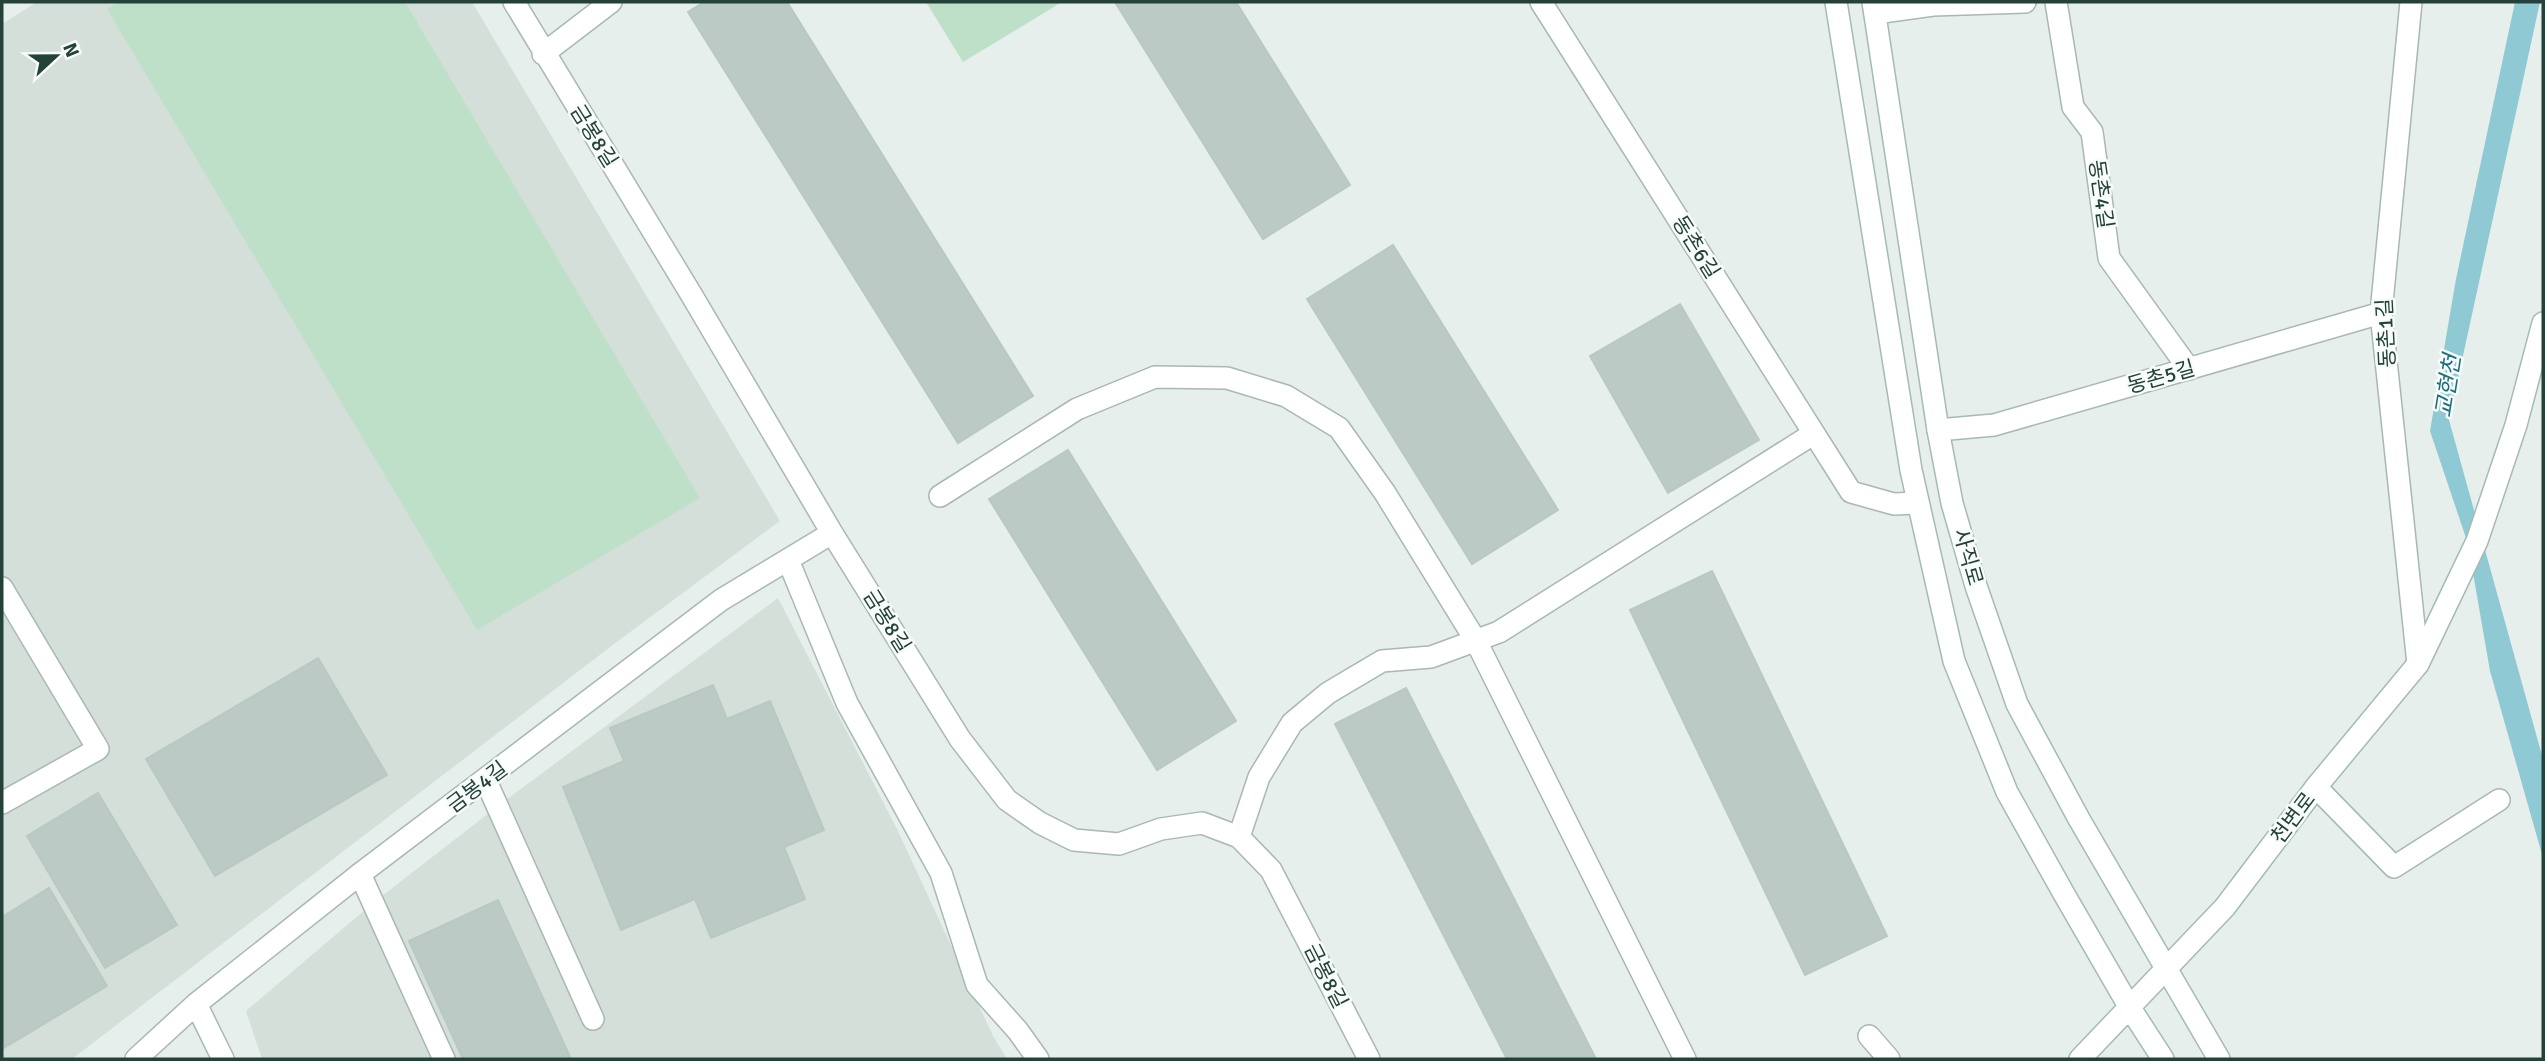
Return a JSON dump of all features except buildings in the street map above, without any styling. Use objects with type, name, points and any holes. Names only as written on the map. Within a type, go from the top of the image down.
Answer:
[{"type":"street","name":"금봉8길","points":[[513,2],[832,533],[960,739],[1007,800],[1040,823],[1074,840],[1119,844],[1161,829],[1202,823],[1239,837],[1271,870],[1369,1059]]},
{"type":"street","points":[[543,54],[611,2]]},
{"type":"street","name":"동촌6길","points":[[1541,2],[1851,492],[1894,505],[1918,503]]},
{"type":"street","name":"사직로","points":[[1836,2],[1911,470],[1954,662],[2007,792],[2130,1008],[2163,1059]]},
{"type":"street","points":[[1874,7],[2025,2]]},
{"type":"street","name":"동촌4길","points":[[2056,2],[2073,107],[2092,132],[2109,258],[2189,369]]},
{"type":"street","name":"동촌1길","points":[[2411,2],[2381,313],[2418,664]]},
{"type":"street","name":"사직로","points":[[1874,7],[1938,430],[1952,503],[1976,586],[2017,704],[2164,969],[2219,1059]]},
{"type":"street","name":"동촌5길","points":[[1938,430],[1994,425],[2381,313]]},
{"type":"street","name":"천변로","points":[[2080,1059],[2225,906],[2316,786],[2418,664],[2477,541],[2516,425],[2543,323]]},
{"type":"street","points":[[940,496],[1077,409],[1156,377],[1227,378],[1286,396],[1339,428],[1385,494],[1476,640],[1685,1059]]},
{"type":"street","points":[[1239,837],[1259,777],[1292,723],[1319,700],[1382,661],[1431,657],[1499,632],[1814,434]]},
{"type":"street","name":"금봉4길","points":[[136,1059],[196,1003],[360,874],[721,600],[832,533]]},
{"type":"street","points":[[788,560],[847,703],[941,873],[977,985],[1018,1031],[1038,1059]]},
{"type":"street","points":[[2,588],[98,749],[2,803]]},
{"type":"street","points":[[486,780],[593,1019]]},
{"type":"street","points":[[2316,786],[2394,867],[2499,800]]},
{"type":"street","points":[[360,874],[444,1059]]},
{"type":"street","points":[[196,1003],[223,1059]]},
{"type":"street","points":[[1869,1036],[1889,1059]]},
{"type":"shaded area","points":[[37,2],[472,2],[780,521],[614,644],[72,1059],[2,1059],[2,24]]},
{"type":"shaded area","points":[[778,598],[897,829],[993,1036],[1007,1059],[262,1059],[246,1011],[373,903],[498,806]]},
{"type":"green space","points":[[120,2],[405,2],[700,498],[477,630],[107,9]]},
{"type":"green space","points":[[926,2],[1062,2],[963,62]]},
{"type":"water","name":"교현천","points":[[2515,2],[2540,2],[2449,420],[2543,759],[2543,858],[2490,671],[2468,544],[2430,431],[2456,279]]}]
